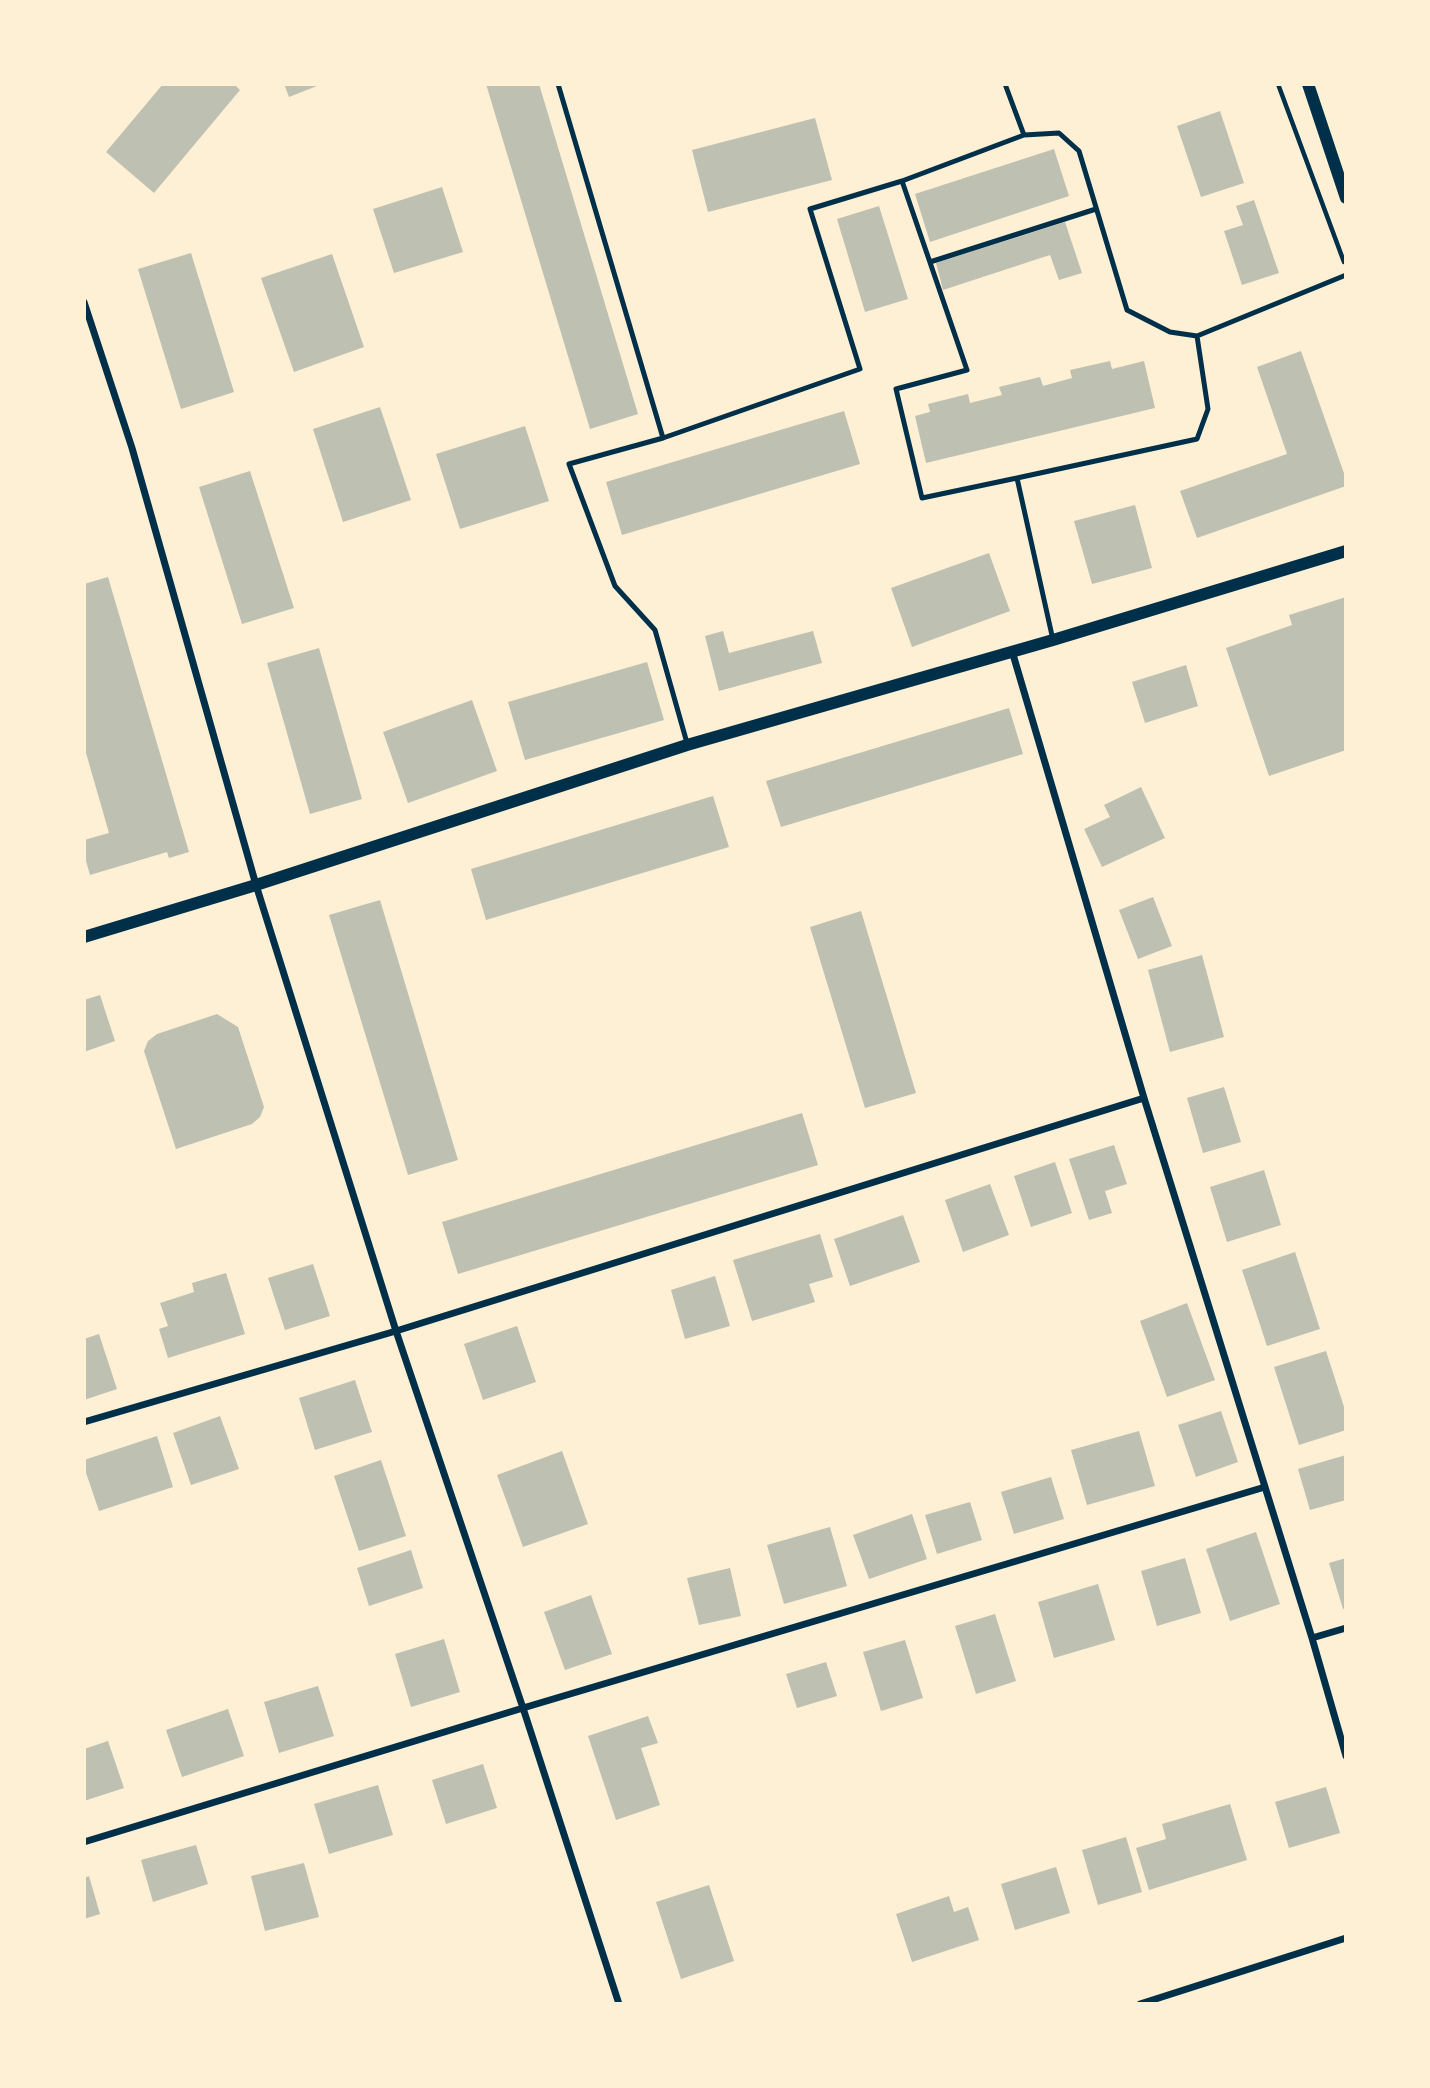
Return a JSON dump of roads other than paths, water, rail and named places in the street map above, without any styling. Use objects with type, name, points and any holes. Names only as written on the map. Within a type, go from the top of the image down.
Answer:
[{"type":"street","points":[[1308,84],[1346,198]]},
{"type":"street","points":[[84,302],[132,448],[256,885],[396,1331],[619,2004]]},
{"type":"street","points":[[84,937],[256,885],[687,745],[1053,640],[1346,551]]},
{"type":"street","points":[[1012,651],[1143,1098],[1312,1637],[1346,1756]]},
{"type":"street","points":[[84,1422],[396,1331],[1143,1098]]},
{"type":"street","points":[[84,1842],[1265,1487]]},
{"type":"street","points":[[1312,1637],[1346,1628]]},
{"type":"street","points":[[1140,2004],[1346,1938]]},
{"type":"lane","points":[[558,84],[663,438]]},
{"type":"lane","points":[[1005,84],[1024,135]]},
{"type":"lane","points":[[687,745],[655,630],[615,586],[569,464],[663,438],[860,369],[810,209],[902,181],[1024,135],[1059,133],[1079,151],[1127,310],[1170,332],[1197,335],[1346,275]]},
{"type":"lane","points":[[902,181],[967,370],[896,389],[922,498],[1197,439],[1208,409],[1197,335]]},
{"type":"lane","points":[[930,262],[1097,209]]},
{"type":"lane","points":[[1017,478],[1053,640]]}]
